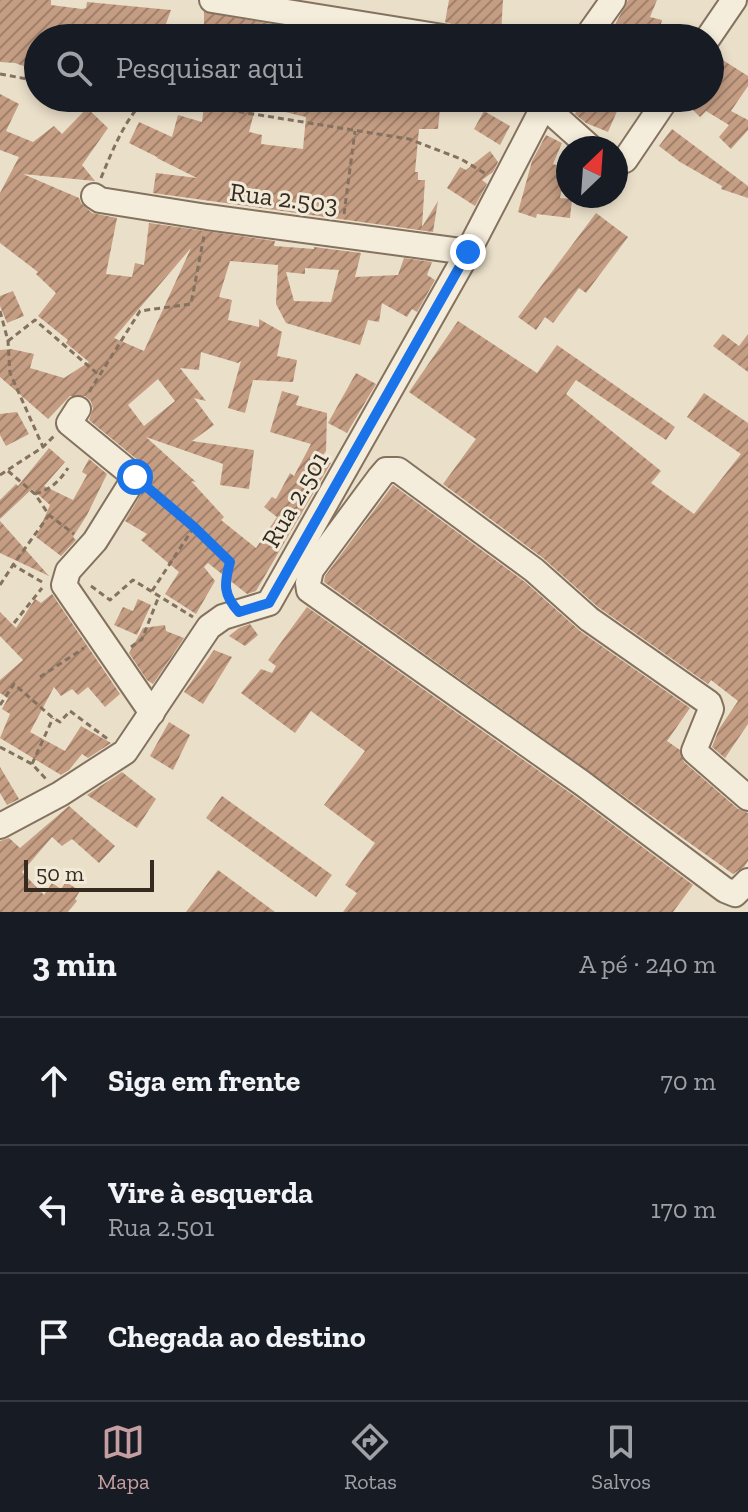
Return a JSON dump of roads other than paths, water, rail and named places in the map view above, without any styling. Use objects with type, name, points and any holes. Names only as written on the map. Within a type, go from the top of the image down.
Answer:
[{"type":"street","points":[[212,0],[362,24]]},
{"type":"street","points":[[596,24],[613,0]]},
{"type":"street","points":[[718,24],[734,0]]},
{"type":"street","name":"Rua 2.501","points":[[0,826],[60,794],[125,752],[209,627],[218,619],[269,603],[468,252],[541,112]]},
{"type":"street","points":[[556,112],[579,136]]},
{"type":"street","points":[[628,156],[658,112]]},
{"type":"street","name":"Rua 2.503","points":[[94,196],[100,200],[207,217],[468,252]]},
{"type":"street","points":[[73,416],[135,477],[90,546],[68,571],[64,585],[152,713]]},
{"type":"street","points":[[748,798],[694,751],[711,709],[709,703],[589,619],[534,570],[398,470],[386,470],[311,570],[309,590],[557,765],[725,890],[735,894],[748,881]]}]
